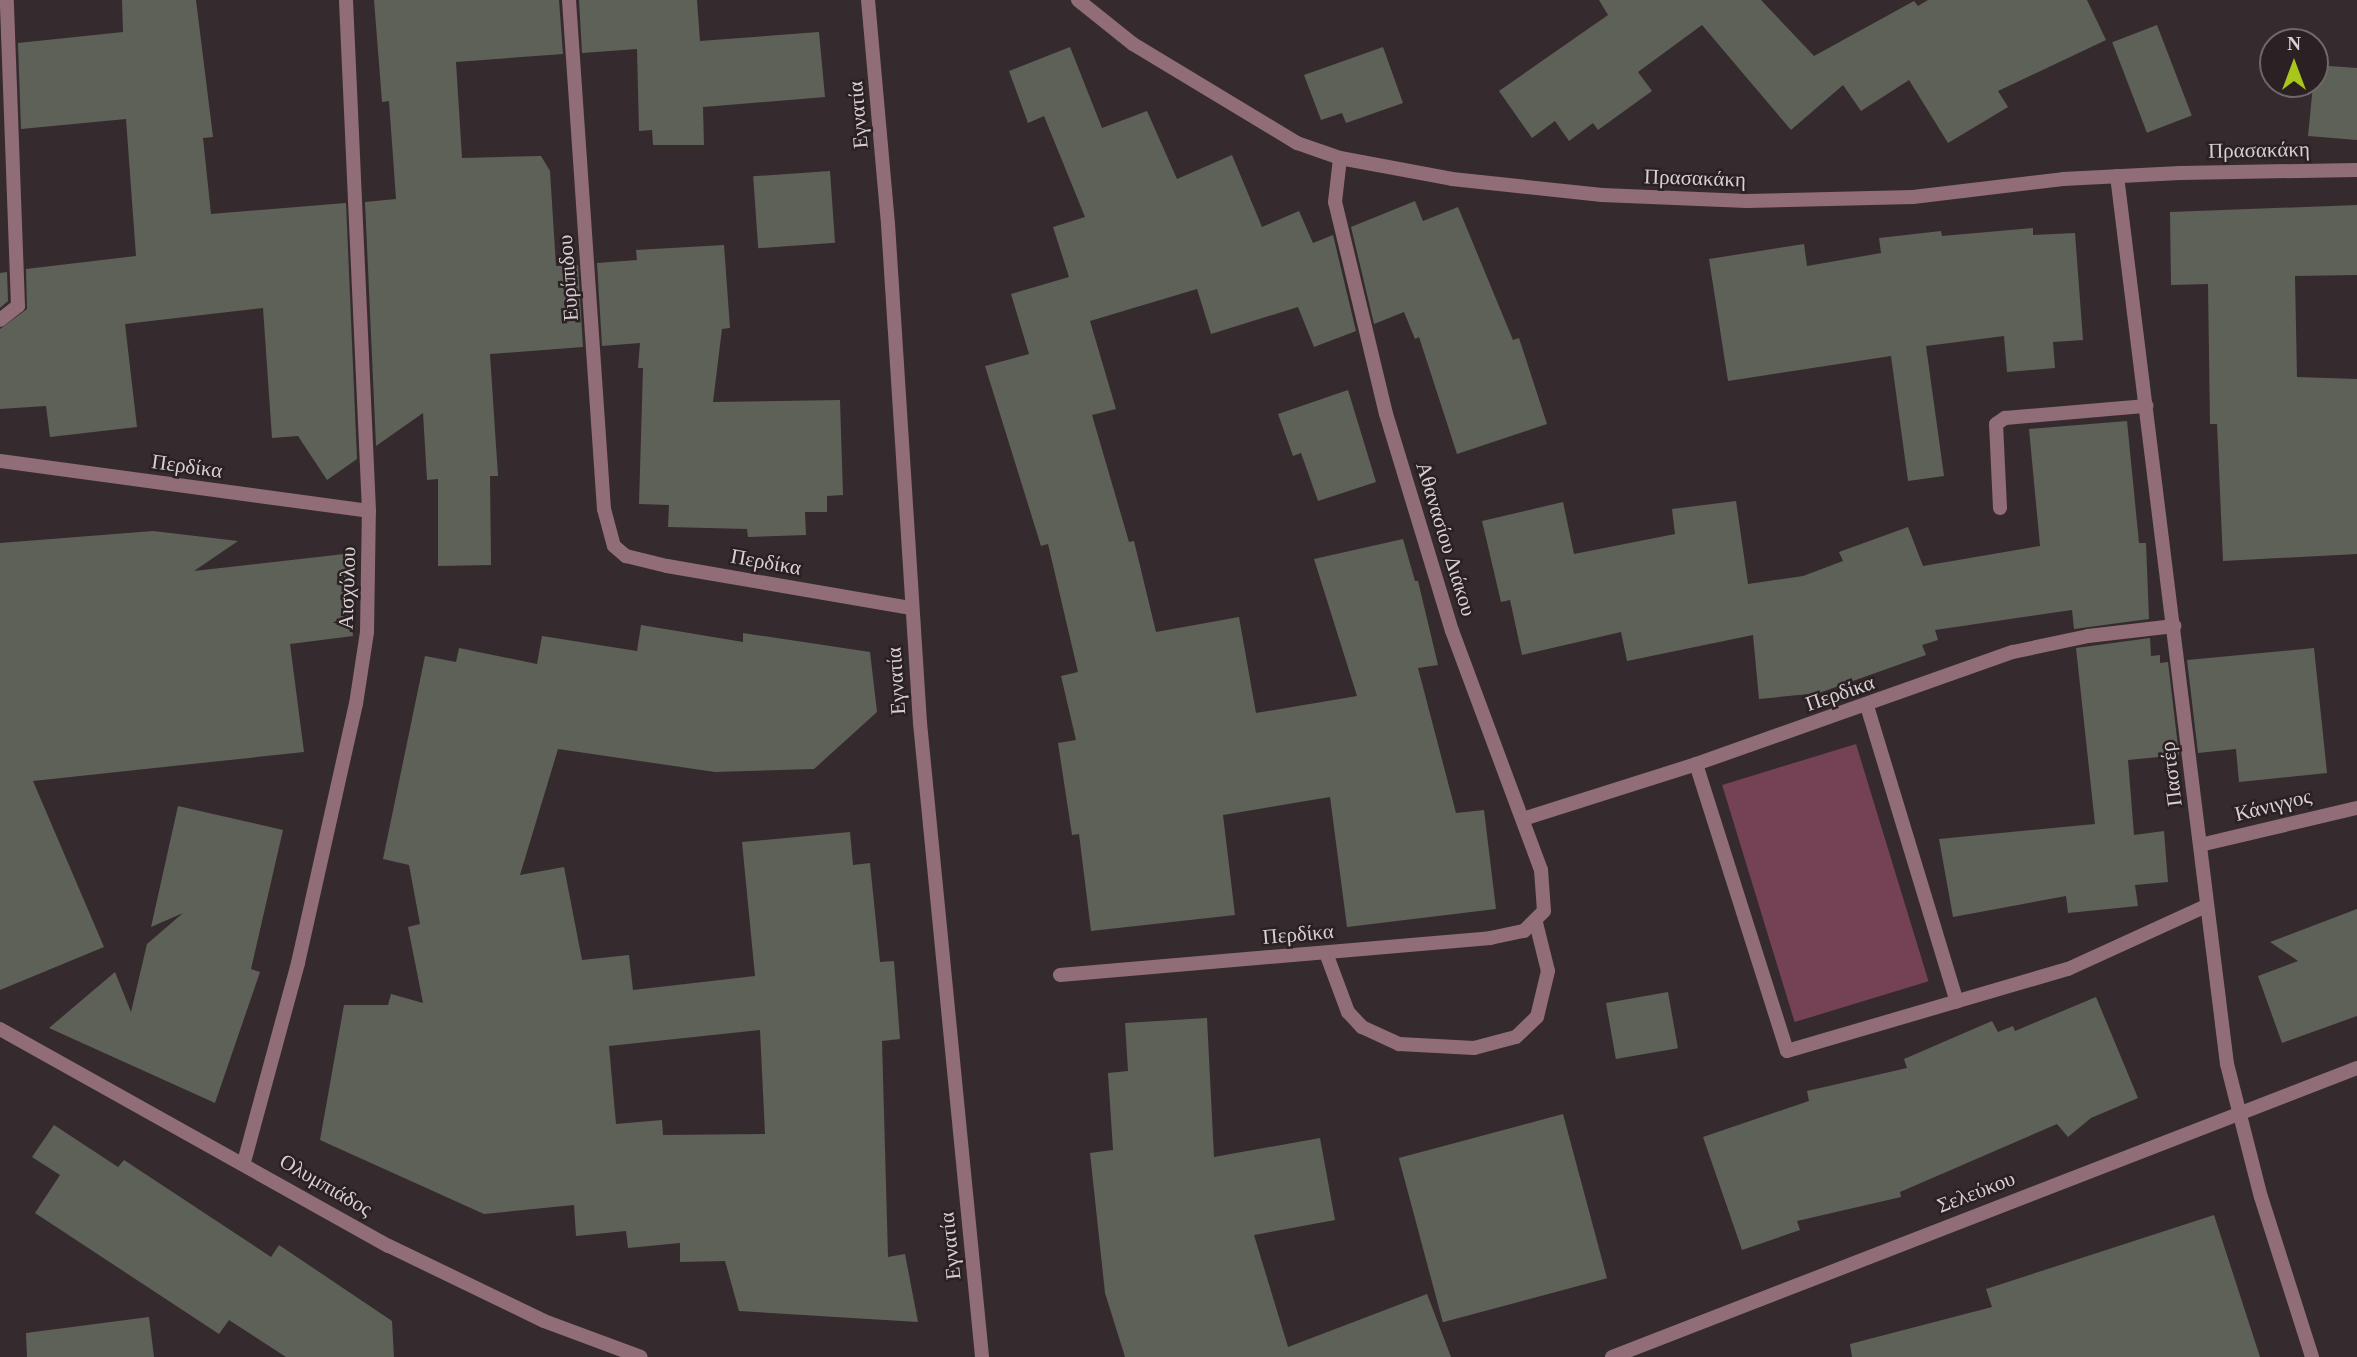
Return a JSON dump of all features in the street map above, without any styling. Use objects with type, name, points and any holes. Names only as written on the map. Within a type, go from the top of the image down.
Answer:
[{"type":"street","points":[[0,320],[18,306],[7,0]]},
{"type":"street","name":"Αισχύλου","points":[[244,1162],[298,963],[356,704],[367,632],[369,511],[346,0]]},
{"type":"street","name":"Ευρίπιδου","points":[[569,0],[604,509],[617,550]]},
{"type":"street","name":"Εγνατία","points":[[868,0],[886,199],[911,608],[982,1357]]},
{"type":"street","name":"Πρασακάκη","points":[[1078,0],[1133,44],[1238,111],[1297,143],[1340,158],[1520,187],[1746,201],[1913,197],[2117,176],[2357,170]]},
{"type":"street","name":"Αθανασίου Διάκου","points":[[1340,158],[1335,202],[1386,414],[1452,631],[1523,819],[1545,890],[1544,911],[1536,923]]},
{"type":"street","name":"Παστέρ","points":[[2117,176],[2174,626],[2206,906],[2238,1114],[2312,1357]]},
{"type":"street","points":[[2000,508],[1996,424],[2005,418],[2146,406]]},
{"type":"street","name":"Περδίκα","points":[[0,461],[369,511]]},
{"type":"street","name":"Περδίκα","points":[[617,550],[667,566],[911,608]]},
{"type":"street","name":"Περδίκα","points":[[1523,819],[1696,764],[2049,643],[2174,626]]},
{"type":"street","points":[[1867,706],[1957,1002]]},
{"type":"street","points":[[1696,764],[1787,1051],[2096,958],[2206,906]]},
{"type":"street","name":"Κάνιγγος","points":[[2200,845],[2357,808]]},
{"type":"street","points":[[1326,953],[1348,1012],[1362,1027],[1399,1044],[1474,1048],[1516,1037],[1537,1017],[1548,971],[1536,923]]},
{"type":"street","name":"Περδίκα","points":[[1060,975],[1497,937],[1524,931],[1536,923]]},
{"type":"street","name":"Ολυμπιάδος","points":[[0,1029],[244,1162],[389,1246],[490,1297],[641,1357]]},
{"type":"street","name":"Σελεύκου","points":[[1612,1357],[1636,1353],[2357,1068]]},
{"type":"shaded area","points":[[1856,744],[1929,981],[1795,1022],[1722,785]]},
{"type":"building","points":[[122,0],[196,0],[213,137],[203,138],[211,214],[346,203],[357,459],[327,480],[298,436],[272,438],[263,308],[125,324],[137,427],[50,437],[46,406],[0,409],[0,329],[27,309],[26,269],[136,256],[126,119],[21,129],[18,43],[123,32]]},
{"type":"building","points":[[374,0],[559,0],[563,54],[456,62],[462,158],[541,156],[550,171],[556,266],[578,265],[583,347],[490,354],[498,476],[490,476],[491,565],[438,566],[438,479],[427,480],[423,413],[376,446],[365,202],[396,199],[389,101],[382,102]]},
{"type":"building","points":[[579,0],[697,0],[700,41],[819,32],[825,97],[703,107],[704,145],[653,145],[652,130],[639,131],[637,49],[582,53]]},
{"type":"building","points":[[1599,0],[1761,0],[1814,56],[1914,1],[1918,6],[1928,0],[2087,0],[2106,40],[1998,91],[2008,107],[1948,143],[1909,80],[1861,111],[1843,85],[1791,130],[1702,25],[1638,72],[1652,91],[1598,130],[1593,123],[1569,141],[1555,121],[1532,138],[1499,91],[1608,15]]},
{"type":"building","points":[[2157,25],[2192,116],[2147,133],[2112,42]]},
{"type":"building","points":[[1070,47],[1102,128],[1147,111],[1177,179],[1232,155],[1262,227],[1299,211],[1313,243],[1333,235],[1356,331],[1314,347],[1298,307],[1211,334],[1197,289],[1090,321],[1116,409],[1092,415],[1129,542],[1134,541],[1156,632],[1239,617],[1256,713],[1357,696],[1314,559],[1403,539],[1415,581],[1418,581],[1438,665],[1418,668],[1456,813],[1484,810],[1496,909],[1347,927],[1330,797],[1223,815],[1235,915],[1091,931],[1079,834],[1072,835],[1058,743],[1076,740],[1061,676],[1078,672],[1048,544],[1041,546],[985,366],[1029,354],[1011,294],[1069,277],[1053,227],[1085,217],[1044,116],[1028,123],[1009,71]]},
{"type":"building","points":[[1383,47],[1403,103],[1346,123],[1342,113],[1321,120],[1304,75]]},
{"type":"building","points":[[2329,66],[2357,68],[2357,140],[2308,136],[2312,98],[2329,98]]},
{"type":"building","points":[[830,171],[835,243],[758,248],[753,176]]},
{"type":"building","points":[[1415,201],[1423,221],[1458,207],[1513,340],[1519,338],[1547,424],[1457,454],[1419,337],[1415,339],[1404,312],[1374,324],[1351,227]]},
{"type":"building","points":[[2357,205],[2357,275],[2295,276],[2297,377],[2357,379],[2357,554],[2223,561],[2217,424],[2210,424],[2208,284],[2171,285],[2170,212]]},
{"type":"building","points":[[2033,228],[2033,235],[2075,233],[2083,340],[2053,342],[2055,368],[2007,372],[2004,336],[1926,346],[1944,476],[1908,481],[1891,356],[1728,381],[1709,259],[1804,244],[1807,266],[1881,253],[1879,238],[1941,231],[1942,236]]},
{"type":"building","points":[[724,245],[730,328],[722,329],[713,402],[840,400],[843,495],[827,496],[827,512],[805,512],[806,535],[748,537],[747,529],[668,527],[669,505],[639,504],[643,368],[638,368],[640,343],[602,346],[597,263],[637,260],[636,250]]},
{"type":"building","points":[[7,272],[8,301],[0,308],[0,273]]},
{"type":"building","points":[[1348,390],[1376,482],[1318,501],[1301,453],[1293,456],[1278,414]]},
{"type":"building","points":[[2127,421],[2139,543],[2146,543],[2149,619],[2074,629],[2072,610],[1935,630],[1938,640],[1922,645],[1926,655],[1819,693],[1759,699],[1753,635],[1627,661],[1621,632],[1522,655],[1510,600],[1501,602],[1482,521],[1563,502],[1574,554],[1675,534],[1672,509],[1736,501],[1748,584],[1803,576],[1843,561],[1839,552],[1908,527],[1923,566],[2040,546],[2029,429]]},
{"type":"building","points":[[153,531],[238,541],[194,571],[344,554],[353,636],[290,644],[304,752],[33,781],[104,947],[0,990],[0,543]]},
{"type":"building","points":[[641,625],[743,642],[743,633],[870,652],[877,712],[814,769],[715,772],[558,749],[520,875],[564,867],[582,960],[629,955],[633,990],[755,976],[742,842],[850,832],[853,865],[870,863],[880,962],[894,961],[900,1039],[882,1041],[888,1257],[905,1254],[918,1322],[739,1311],[725,1261],[680,1262],[680,1243],[628,1248],[626,1231],[576,1236],[574,1205],[484,1214],[320,1140],[344,1005],[388,1005],[391,994],[423,1003],[408,927],[420,924],[409,865],[383,859],[425,656],[456,662],[459,648],[537,664],[542,636],[637,651]],"holes":[[[760,1030],[765,1134],[663,1135],[662,1120],[616,1124],[609,1046]]]},
{"type":"building","points":[[2150,638],[2151,656],[2160,655],[2160,663],[2168,662],[2179,755],[2128,760],[2134,835],[2164,831],[2168,882],[2135,885],[2138,906],[2068,913],[2066,896],[1953,917],[1939,839],[2095,824],[2076,648]]},
{"type":"building","points":[[2314,648],[2327,773],[2239,782],[2236,749],[2198,753],[2187,660]]},
{"type":"building","points":[[178,806],[283,830],[251,969],[260,972],[215,1103],[49,1028],[115,972],[131,1012],[147,944],[183,913],[151,927]]},
{"type":"building","points":[[2357,909],[2357,1016],[2282,1043],[2258,976],[2298,961],[2270,942]]},
{"type":"building","points":[[1668,992],[1678,1048],[1616,1059],[1606,1003]]},
{"type":"building","points":[[2096,997],[2138,1098],[2091,1118],[2068,1137],[2057,1124],[1900,1192],[1901,1197],[1797,1221],[1800,1230],[1742,1250],[1703,1137],[1809,1101],[1807,1091],[1907,1068],[1904,1059],[1992,1021],[1998,1032],[2013,1026],[2015,1031]]},
{"type":"building","points":[[1207,1018],[1214,1157],[1320,1138],[1335,1220],[1254,1235],[1288,1347],[1427,1294],[1451,1357],[1125,1357],[1105,1293],[1090,1153],[1113,1150],[1108,1073],[1128,1071],[1125,1023]]},
{"type":"building","points":[[1563,1114],[1607,1278],[1443,1322],[1399,1158]]},
{"type":"building","points":[[54,1125],[118,1167],[124,1160],[271,1257],[279,1245],[392,1321],[394,1357],[286,1357],[229,1320],[219,1334],[35,1213],[60,1175],[32,1157]]},
{"type":"building","points":[[2214,1215],[2260,1357],[1852,1357],[1850,1344],[1992,1307],[1986,1289]]},
{"type":"building","points":[[149,1317],[154,1357],[27,1357],[26,1333]]}]
